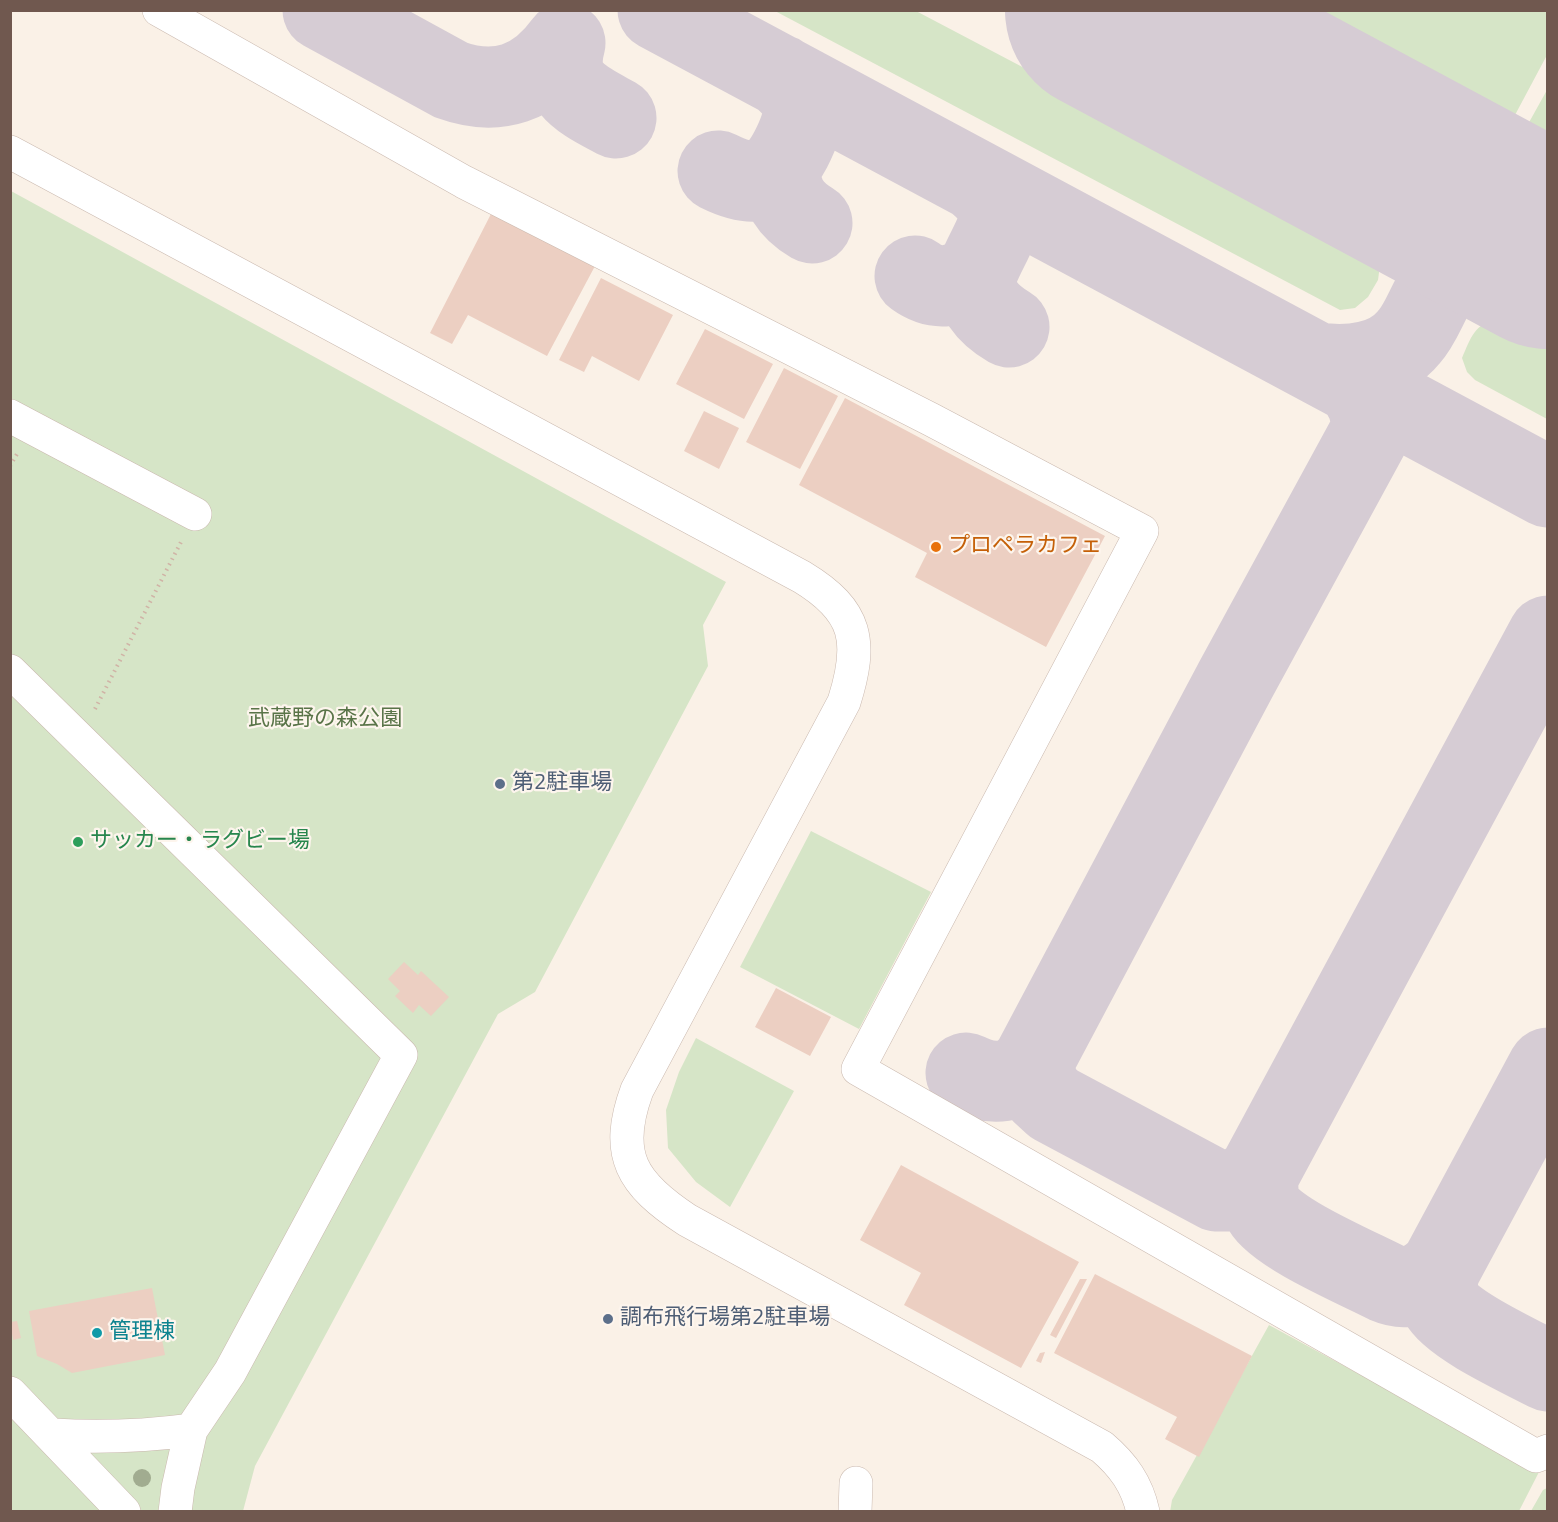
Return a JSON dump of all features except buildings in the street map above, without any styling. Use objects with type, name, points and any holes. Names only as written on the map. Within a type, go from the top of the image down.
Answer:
[{"type":"street","points":[[159,10],[464,182],[932,420],[1142,531],[858,1069],[1536,1456],[1548,1451]]},
{"type":"street","points":[[10,152],[802,577],[832,597],[844,613],[853,637],[854,667],[844,702],[637,1090],[629,1111],[627,1133],[628,1155],[632,1167],[646,1189],[687,1220],[1102,1447],[1124,1468],[1136,1489],[1143,1512]]},
{"type":"street","points":[[10,416],[195,514]]},
{"type":"street","points":[[10,671],[401,1055],[230,1372],[191,1430],[175,1512]]},
{"type":"street","points":[[10,1393],[53,1435],[124,1512]]},
{"type":"street","points":[[53,1435],[90,1438],[191,1430]]},
{"type":"path","points":[[79,739],[195,514]]},
{"type":"green space","points":[[775,11],[916,11],[1374,252],[1380,265],[1378,280],[1368,297],[1355,308],[1340,310]]},
{"type":"green space","points":[[1284,11],[1547,11],[1547,55],[1507,130]]},
{"type":"green space","points":[[1547,90],[1548,137],[1527,126]]},
{"type":"green space","name":"武蔵野の森公園","points":[[11,191],[726,582],[703,625],[708,666],[535,992],[498,1014],[255,1466],[243,1511],[11,1511]]},
{"type":"green space","points":[[1498,320],[1512,321],[1547,340],[1547,419],[1475,380],[1467,372],[1462,358],[1471,338],[1484,324]]},
{"type":"green space","points":[[811,831],[931,892],[859,1029],[740,967]]},
{"type":"green space","points":[[696,1038],[794,1091],[730,1207],[696,1182],[668,1148],[666,1110],[679,1072]]},
{"type":"green space","points":[[1269,1325],[1539,1472],[1519,1511],[1170,1512],[1172,1500]]},
{"type":"green space","points":[[1547,1488],[1547,1511],[1531,1511],[1543,1490]]},
{"type":"taxiway","points":[[323,10],[451,80],[468,85],[500,86],[529,77],[554,57],[565,43]]},
{"type":"taxiway","points":[[658,10],[1548,487]]},
{"type":"taxiway","points":[[565,43],[562,58],[567,82],[582,98],[616,118]]},
{"type":"taxiway","points":[[718,171],[742,180],[761,180],[777,170],[784,161],[796,138],[803,109],[797,92],[780,75]]},
{"type":"taxiway","points":[[781,167],[784,193],[792,206],[812,223]]},
{"type":"taxiway","points":[[1398,167],[1422,190],[1437,216],[1444,245],[1443,278]]},
{"type":"taxiway","points":[[975,180],[988,192],[996,203],[999,213],[995,234],[978,270],[976,288],[978,296],[988,311],[1009,327]]},
{"type":"taxiway","points":[[1317,363],[1367,362],[1390,353],[1400,346],[1416,328],[1445,277],[1455,265],[1475,252],[1502,245],[1548,247]]},
{"type":"taxiway","points":[[915,276],[931,284],[947,286],[962,281],[977,272]]},
{"type":"taxiway","points":[[966,1073],[985,1080],[1003,1081],[1020,1074],[1034,1060],[1236,679],[1370,433],[1371,419],[1368,405],[1362,393],[1352,382]]},
{"type":"taxiway","points":[[1034,1060],[1037,1085],[1054,1104],[1217,1191],[1235,1189],[1250,1181],[1259,1173],[1548,636]]},
{"type":"taxiway","points":[[1548,1068],[1441,1267],[1437,1285],[1441,1304],[1459,1322],[1548,1371]]},
{"type":"taxiway","points":[[1259,1173],[1258,1192],[1264,1210],[1285,1229],[1320,1250],[1387,1283],[1402,1287],[1430,1278],[1441,1267]]},
{"type":"runway","points":[[1107,10],[1548,247]]},
{"type":"place","name":"プロペラカフェ","points":[[936,547]]},
{"type":"place","name":"第2駐車場","points":[[500,784]]},
{"type":"place","name":"サッカー・ラグビー場","points":[[78,842]]},
{"type":"place","name":"調布飛行場第2駐車場","points":[[608,1319]]},
{"type":"place","name":"管理棟","points":[[97,1333]]}]
